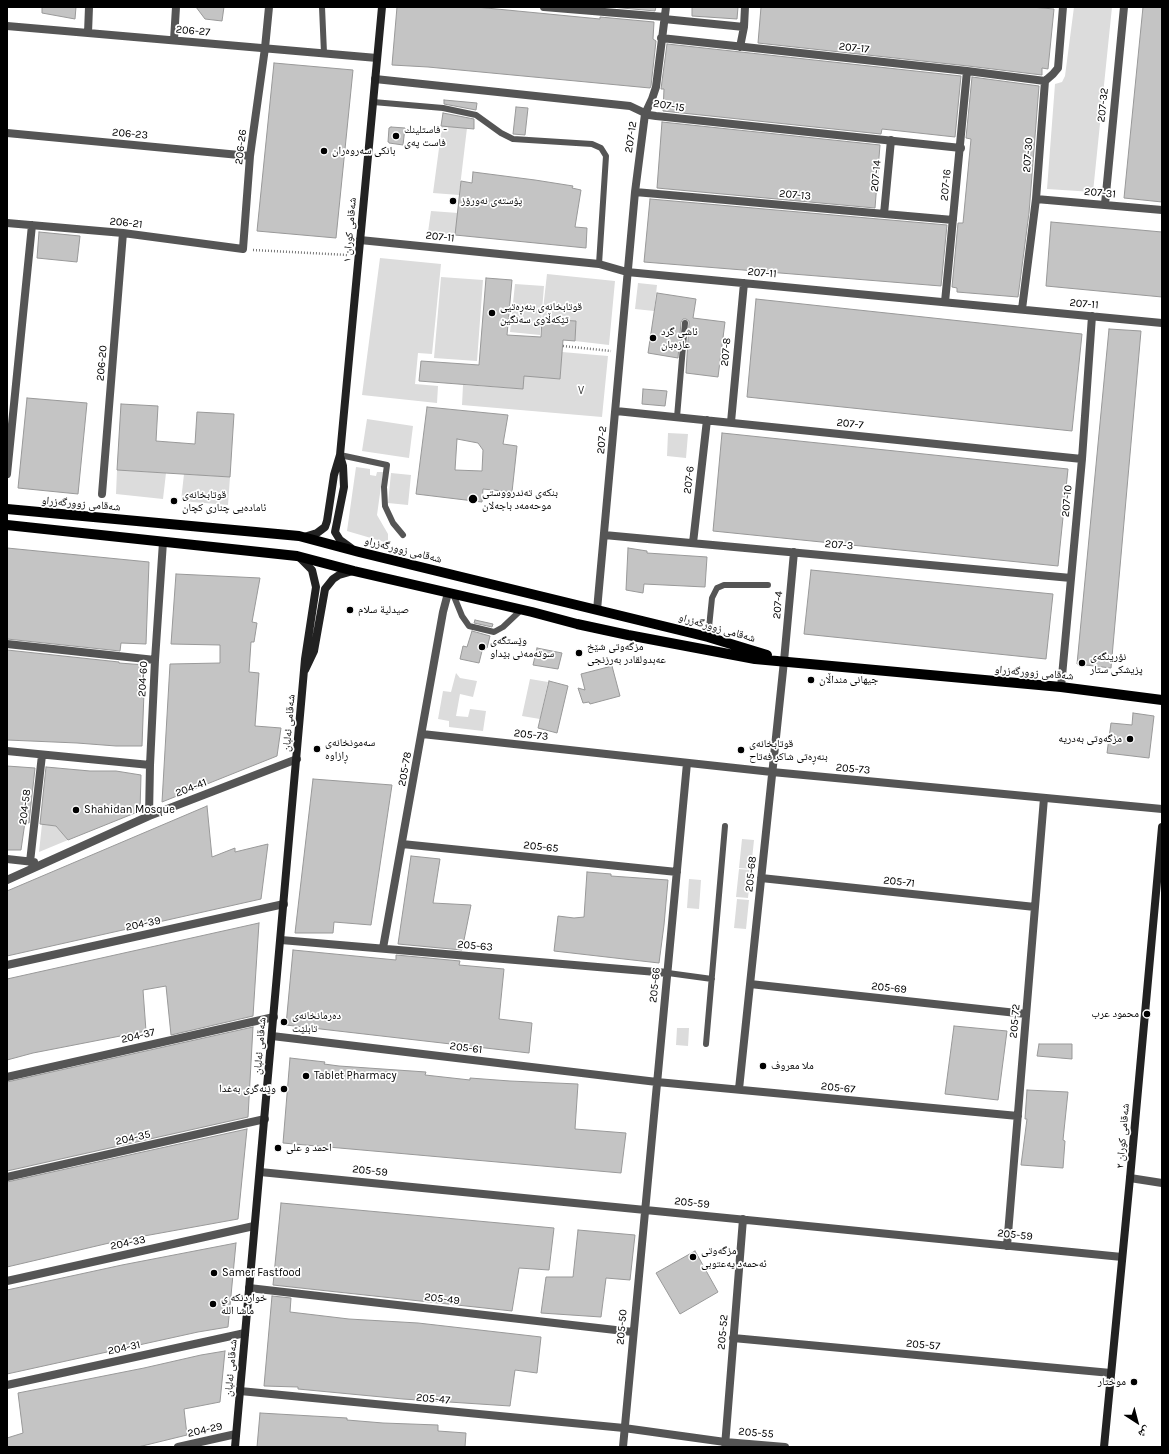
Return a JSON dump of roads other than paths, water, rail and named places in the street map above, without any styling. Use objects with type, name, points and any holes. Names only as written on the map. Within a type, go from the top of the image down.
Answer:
[{"type":"main road","name":"شەقامی زوورگەزراو","points":[[7,509],[304,537],[708,637],[784,661]]},
{"type":"main road","name":"شەقامی زوورگەزراو","points":[[7,525],[297,556],[577,624],[628,635],[755,658],[1061,687],[1162,700]]},
{"type":"street","points":[[88,33],[89,7]]},
{"type":"street","points":[[174,40],[176,7]]},
{"type":"street","name":"206-26","points":[[243,249],[250,156],[265,48],[269,7]]},
{"type":"street","name":"شەقامی کوران ١","points":[[304,537],[317,533],[325,527],[333,480],[340,456],[374,79],[382,7]]},
{"type":"street","points":[[544,7],[744,27]]},
{"type":"street","name":"207-12","points":[[627,272],[635,192],[646,113],[656,87],[666,7]]},
{"type":"street","points":[[740,46],[744,27],[745,7]]},
{"type":"street","points":[[1045,81],[1058,68],[1063,7]]},
{"type":"street","name":"207-32","points":[[1105,204],[1124,7]]},
{"type":"street","name":"206-27","points":[[7,26],[377,58]]},
{"type":"street","name":"207-17","points":[[661,38],[967,71],[1045,81]]},
{"type":"street","name":"207-16","points":[[946,302],[967,71]]},
{"type":"street","name":"207-15","points":[[374,79],[630,106],[656,116],[961,148]]},
{"type":"street","name":"207-30","points":[[1022,309],[1036,199],[1045,81]]},
{"type":"street","name":"206-23","points":[[7,133],[250,156]]},
{"type":"street","name":"207-14","points":[[884,214],[891,140]]},
{"type":"street","name":"207-13","points":[[635,192],[953,220]]},
{"type":"street","name":"207-31","points":[[1036,199],[1162,210]]},
{"type":"street","name":"206-21","points":[[7,223],[124,233],[243,249]]},
{"type":"street","points":[[7,474],[32,225]]},
{"type":"street","name":"206-20","points":[[102,494],[124,233]]},
{"type":"street","name":"207-11","points":[[360,240],[599,264],[627,272],[1162,323]]},
{"type":"street","name":"207-2","points":[[597,610],[616,411],[627,272]]},
{"type":"street","name":"207-8","points":[[731,422],[744,283]]},
{"type":"street","name":"207-10","points":[[1061,687],[1082,459],[1092,316]]},
{"type":"street","name":"207-7","points":[[616,411],[1082,459]]},
{"type":"street","name":"207-6","points":[[693,543],[707,420]]},
{"type":"street","name":"شەقامی کوران ١","points":[[340,456],[343,466],[344,487],[335,532],[340,540],[354,550]]},
{"type":"street","name":"207-3","points":[[604,535],[1071,578]]},
{"type":"street","name":"204-60","points":[[149,816],[155,660],[163,542]]},
{"type":"street","name":"207-4","points":[[784,661],[794,552]]},
{"type":"street","name":"شەقامی ئەلبان","points":[[235,1447],[307,647],[316,587],[312,570],[297,556]]},
{"type":"street","name":"شەقامی ئەلبان","points":[[305,670],[314,651],[326,588],[333,579],[340,575],[354,571]]},
{"type":"street","name":"205-78","points":[[383,948],[422,734],[451,593]]},
{"type":"street","points":[[7,644],[155,660]]},
{"type":"street","name":"205-68","points":[[739,1089],[784,661]]},
{"type":"street","name":"205-73","points":[[422,734],[772,772],[1162,809]]},
{"type":"street","points":[[7,752],[150,765]]},
{"type":"street","name":"204-58","points":[[30,862],[42,755]]},
{"type":"street","name":"204-41","points":[[7,880],[149,816],[297,760]]},
{"type":"street","name":"205-66","points":[[645,1210],[656,1082],[688,763]]},
{"type":"street","name":"205-72","points":[[1007,1246],[1044,798]]},
{"type":"street","name":"شەقامی کوران ٢","points":[[1104,1447],[1162,827]]},
{"type":"street","name":"205-65","points":[[402,844],[677,872]]},
{"type":"street","points":[[7,860],[46,863]]},
{"type":"street","name":"205-71","points":[[761,878],[1035,907]]},
{"type":"street","name":"204-39","points":[[7,965],[284,904]]},
{"type":"street","name":"205-63","points":[[281,940],[668,974]]},
{"type":"street","name":"205-69","points":[[750,984],[1026,1014]]},
{"type":"street","name":"204-37","points":[[7,1077],[274,1017]]},
{"type":"street","name":"205-61","points":[[272,1036],[656,1082]]},
{"type":"street","name":"205-67","points":[[656,1082],[1018,1116]]},
{"type":"street","name":"204-35","points":[[7,1177],[265,1119]]},
{"type":"street","name":"205-59","points":[[260,1172],[1122,1257]]},
{"type":"street","points":[[1130,1178],[1162,1183]]},
{"type":"street","name":"205-50","points":[[622,1447],[645,1210]]},
{"type":"street","name":"205-52","points":[[725,1444],[744,1219]]},
{"type":"street","name":"204-33","points":[[7,1281],[254,1226]]},
{"type":"street","name":"205-49","points":[[249,1288],[633,1332]]},
{"type":"street","name":"204-31","points":[[7,1385],[245,1333]]},
{"type":"street","name":"205-57","points":[[733,1338],[1111,1373]]},
{"type":"street","name":"205-47","points":[[240,1392],[624,1428],[725,1444]]},
{"type":"street","name":"204-29","points":[[178,1447],[236,1434]]},
{"type":"street","name":"205-55","points":[[725,1444],[785,1447]]},
{"type":"lane","points":[[322,7],[324,53]]},
{"type":"lane","points":[[373,102],[443,108],[476,115],[513,139],[592,144],[601,148],[606,156],[599,264]]},
{"type":"lane","points":[[677,417],[685,323]]},
{"type":"lane","points":[[340,456],[386,465],[384,488],[385,506],[393,523],[403,535]]},
{"type":"lane","points":[[708,637],[712,598],[717,588],[724,585],[768,585]]},
{"type":"lane","points":[[451,593],[462,616],[469,626],[494,632],[503,627],[521,610]]},
{"type":"lane","points":[[706,1044],[725,826]]},
{"type":"lane","points":[[668,974],[712,979]]},
{"type":"place","name":"فاستلینك - فاست په‌ی","points":[[396,136]]},
{"type":"place","name":"بانکی سەروەران","points":[[324,151]]},
{"type":"place","name":"پۆسته‌ی نه‌ورۆز","points":[[453,201]]},
{"type":"place","name":"قوتابخانەی بنەڕەتیی تێکەڵاوی سەنگین","points":[[492,313]]},
{"type":"place","name":"ئاشی گرد عازه‌بان","points":[[653,338]]},
{"type":"place","name":"بنکەی تەندرووستی موحەمەد باجەلان","points":[[473,499]]},
{"type":"place","name":"قوتابخانەی ئامادەیی چناری کچان","points":[[174,501]]},
{"type":"place","name":"صیدلیة سلام","points":[[350,610]]},
{"type":"place","name":"وێستگەی سوتەمەنی بێداو","points":[[482,647]]},
{"type":"place","name":"مزگەوتی شێخ عەبدولقادر بەرزنجی","points":[[579,653]]},
{"type":"place","name":"نۆرینگەی پزیشکی ستار","points":[[1082,663]]},
{"type":"place","name":"جیهانی منداڵان","points":[[811,680]]},
{"type":"place","name":"مزگه‌وتی به‌دریه","points":[[1130,739]]},
{"type":"place","name":"سەمونخانەی ڕازاوە","points":[[317,749]]},
{"type":"place","name":"قوتابخانەی بنەڕەتی شاكر فەتاح","points":[[741,750]]},
{"type":"place","name":"Shahidan Mosque","points":[[76,810]]},
{"type":"place","name":"محمود عرب","points":[[1147,1014]]},
{"type":"place","name":"دەرمانخانەی تابلێت","points":[[284,1022]]},
{"type":"place","name":"ملا معروف","points":[[763,1066]]},
{"type":"place","name":"Tablet Pharmacy","points":[[306,1076]]},
{"type":"place","name":"وێنەگری بەغدا","points":[[284,1089]]},
{"type":"place","name":"احمد و علی","points":[[278,1148]]},
{"type":"place","name":"مزگەوتی ئەحمەد یەعتوبی","points":[[693,1257]]},
{"type":"place","name":"Samer Fastfood","points":[[214,1273]]},
{"type":"place","name":"خواردنكه ي ماشا الله","points":[[213,1304]]},
{"type":"place","name":"موختار","points":[[1134,1382]]},
{"type":"park label","name":"V","points":[[581,391]]}]
